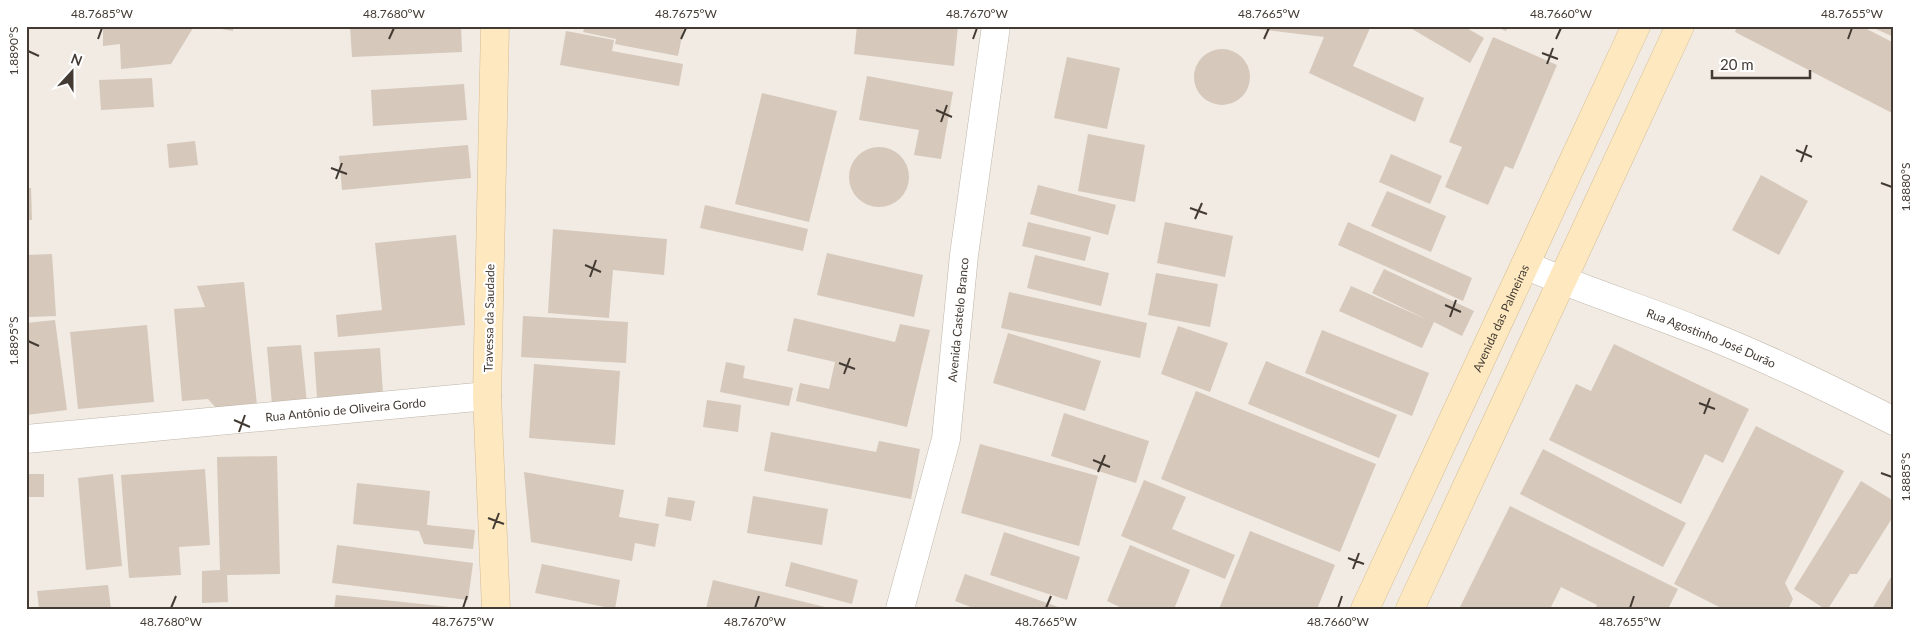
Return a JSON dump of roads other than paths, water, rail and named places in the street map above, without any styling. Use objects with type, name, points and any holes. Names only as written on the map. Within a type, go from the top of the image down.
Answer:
[{"type":"main road","name":"Travessa da Saudade","points":[[495,26],[487,396],[496,609]]},
{"type":"main road","name":"Avenida das Palmeiras","points":[[1365,609],[1636,26]]},
{"type":"main road","points":[[1410,609],[1680,26]]},
{"type":"street","name":"Avenida Castelo Branco","points":[[900,609],[946,439],[964,255],[996,26]]},
{"type":"street","name":"Rua Agostinho José Durão","points":[[1525,265],[1562,281],[1703,333],[1798,374],[1894,421]]},
{"type":"street","name":"Rua Antônio de Oliveira Gordo","points":[[26,439],[487,396]]}]
